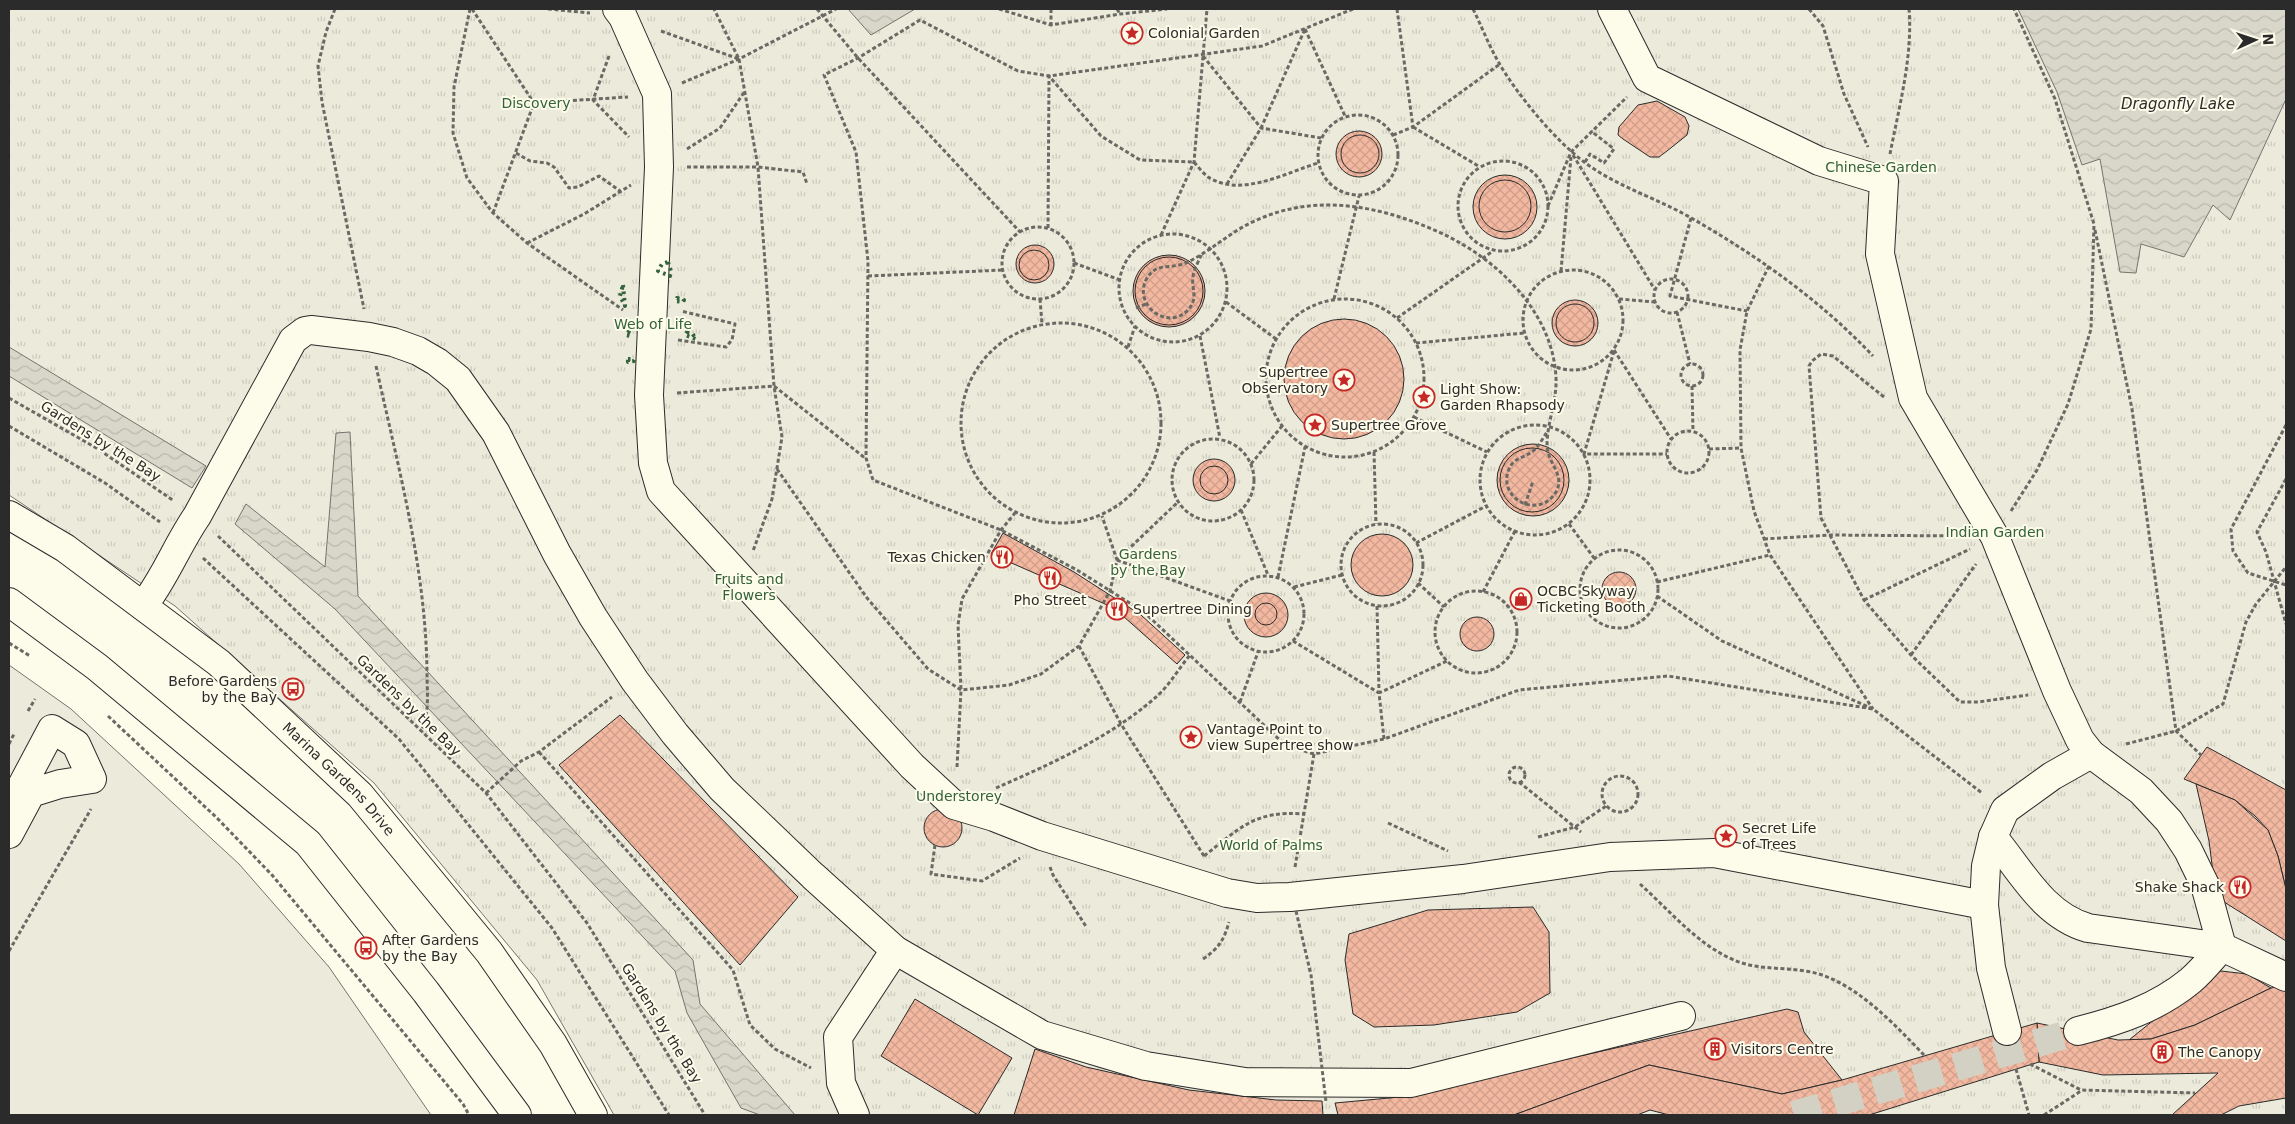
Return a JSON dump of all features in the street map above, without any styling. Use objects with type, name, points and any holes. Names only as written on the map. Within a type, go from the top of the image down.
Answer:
[{"type":"street","points":[[1612,9],[1647,78],[1819,161],[1884,181],[1880,254],[1913,398],[1995,537],[2057,691],[2080,740],[2091,754],[2141,791],[2169,821],[2188,850],[2205,885],[2222,947]]},
{"type":"street","points":[[620,13],[657,94],[659,167],[649,396],[653,464],[661,491],[908,762],[954,805],[994,817],[1042,836],[1232,894],[1293,904],[1610,856],[1714,852],[1984,905]]},
{"type":"street","points":[[143,606],[156,589],[182,538],[197,516],[293,340],[305,331],[311,330],[369,337],[418,351],[437,362],[458,379],[496,433],[557,554],[635,680],[675,734],[722,789],[813,876],[895,950],[1042,1035],[1146,1066],[1245,1082],[1411,1083],[1681,1016]]},
{"type":"street","name":"Marina Gardens Drive","points":[[9,515],[65,548],[219,663],[360,795],[489,952],[553,1044],[593,1115]]},
{"type":"street","points":[[9,602],[98,667],[308,843],[426,992],[517,1115]]},
{"type":"street","points":[[9,810],[52,729],[76,744],[92,779],[60,784],[31,793],[9,834]]},
{"type":"street","points":[[2007,1031],[1991,968],[1984,905],[1986,866],[1993,837],[2005,810],[2052,776],[2091,754]]},
{"type":"street","points":[[1993,837],[2043,900],[2056,913],[2071,923],[2088,928],[2222,947],[2286,978]]},
{"type":"street","points":[[2078,1031],[2116,1021],[2146,1010],[2190,981],[2222,947]]},
{"type":"street","points":[[854,1115],[841,1083],[838,1037],[895,950]]},
{"type":"path","points":[[335,9],[326,32],[318,66],[322,102],[369,337],[416,547],[427,641],[427,718],[420,732]]},
{"type":"path","points":[[471,9],[534,103]]},
{"type":"path","points":[[471,9],[454,87],[453,134],[467,178],[493,213],[527,243],[651,324],[726,347],[732,340],[735,324],[697,314],[651,324]]},
{"type":"path","points":[[548,9],[620,13],[739,59]]},
{"type":"path","points":[[714,9],[739,59],[758,167],[774,386],[782,437],[772,499],[743,579]]},
{"type":"path","points":[[817,9],[858,58],[1020,232]]},
{"type":"path","points":[[534,103],[657,94],[739,59],[836,9]]},
{"type":"path","points":[[999,9],[1051,25],[1167,9]]},
{"type":"path","points":[[1051,9],[1051,25]]},
{"type":"path","points":[[1117,9],[1120,14]]},
{"type":"path","points":[[1161,235],[1194,162],[1206,9]]},
{"type":"path","points":[[1353,9],[1262,46],[1202,56],[1113,66],[1049,76],[1018,71],[920,20],[858,58],[824,75],[856,152],[868,276],[866,458],[873,480],[1001,530],[1144,612],[1285,745],[1314,754],[1384,739],[1519,690],[1668,676],[1873,709]]},
{"type":"path","points":[[1397,9],[1413,127]]},
{"type":"path","points":[[1473,9],[1500,64],[1541,119],[1572,152],[1613,182],[1691,218],[1769,266],[1822,307],[1876,359]]},
{"type":"path","points":[[1809,9],[1822,26],[1844,94],[1884,181]]},
{"type":"path","points":[[1884,181],[1898,113],[1910,29],[1909,9]]},
{"type":"path","points":[[2014,9],[2055,99],[2094,224],[2132,408],[2176,731],[2201,755]]},
{"type":"path","points":[[593,100],[620,13]]},
{"type":"path","points":[[1305,29],[1345,116]]},
{"type":"path","points":[[1227,184],[1261,128],[1305,29]]},
{"type":"path","points":[[1202,56],[1261,128],[1321,138]]},
{"type":"path","points":[[1393,135],[1413,127],[1500,64]]},
{"type":"path","points":[[1049,76],[1101,136],[1140,160],[1194,162],[1207,176],[1227,184],[1250,185],[1318,163]]},
{"type":"path","points":[[1048,228],[1049,76]]},
{"type":"path","points":[[1548,207],[1545,191],[1538,177],[1526,167],[1511,161],[1495,161],[1480,166],[1466,178],[1459,195],[1458,213],[1464,230],[1476,243],[1493,250],[1509,251],[1524,246],[1536,236],[1545,222],[1548,207],[1572,152],[1591,131],[1647,78]]},
{"type":"path","points":[[527,243],[584,214],[720,128],[745,91]]},
{"type":"path","points":[[593,100],[659,167],[758,167],[803,172],[807,184]]},
{"type":"path","points":[[493,213],[534,103]]},
{"type":"path","points":[[1366,115],[1380,121],[1393,135],[1398,148],[1396,170],[1386,185],[1374,193],[1359,196],[1345,194],[1332,187],[1323,177],[1318,163],[1321,138],[1334,122],[1345,116],[1366,115]]},
{"type":"path","points":[[1413,127],[1480,166]]},
{"type":"path","points":[[1585,162],[1590,154],[1604,163],[1614,150],[1591,131]]},
{"type":"path","points":[[1562,271],[1572,152]]},
{"type":"path","points":[[1572,152],[1655,290],[1655,302],[1663,312],[1677,312],[1684,307],[1687,299],[1686,287],[1676,279],[1662,281],[1655,290]]},
{"type":"path","points":[[516,153],[530,161],[547,163],[554,167],[569,188],[578,187],[599,176],[620,192]]},
{"type":"path","points":[[1334,299],[1359,196]]},
{"type":"path","points":[[1201,255],[1193,274],[1196,290],[1194,300],[1189,309],[1181,315],[1166,317],[1152,312],[1146,304],[1143,294],[1144,284],[1149,275],[1157,268],[1166,265],[1176,266],[1201,255],[1226,236],[1258,219],[1277,213],[1311,207],[1356,205],[1403,217],[1443,233],[1504,275],[1521,293],[1538,319],[1554,364],[1555,394],[1547,432],[1547,454],[1558,473],[1558,488],[1552,497],[1544,503],[1535,506],[1525,505],[1516,500],[1510,492],[1507,483],[1508,472],[1516,460],[1535,450],[1547,432]]},
{"type":"path","points":[[1691,218],[1670,296],[1747,311]]},
{"type":"path","points":[[1911,655],[1995,537],[2037,470],[2068,404],[2091,329],[2094,224]]},
{"type":"path","points":[[1029,228],[1048,228],[1067,241],[1074,263],[1072,274],[1065,286],[1054,295],[1040,299],[1028,297],[1016,291],[1008,282],[1003,270],[1005,248],[1020,232],[1029,228]]},
{"type":"path","points":[[1180,234],[1197,239],[1212,250],[1223,266],[1228,283],[1226,302],[1216,322],[1200,336],[1178,342],[1154,339],[1134,326],[1125,312],[1120,296],[1120,280],[1124,264],[1134,251],[1146,241],[1161,235],[1180,234]]},
{"type":"path","points":[[1398,318],[1493,250]]},
{"type":"path","points":[[1074,263],[1120,280]]},
{"type":"path","points":[[1769,266],[1747,311],[1740,350],[1741,448],[1754,511],[1770,555],[1873,709]]},
{"type":"path","points":[[868,276],[1003,270]]},
{"type":"path","points":[[1584,454],[1614,350],[1622,334],[1624,316],[1619,299],[1610,285],[1596,275],[1579,270],[1562,271],[1546,277],[1535,287],[1526,301],[1523,317],[1524,333],[1532,350],[1546,363],[1564,370],[1582,370],[1600,363],[1614,350]]},
{"type":"path","points":[[1040,299],[1042,324]]},
{"type":"path","points":[[1334,299],[1357,299],[1398,318],[1416,343],[1423,368],[1422,393],[1414,417],[1403,432],[1390,444],[1374,452],[1351,457],[1327,456],[1305,446],[1282,426],[1271,406],[1266,383],[1268,361],[1276,339],[1291,320],[1311,306],[1334,299]]},
{"type":"path","points":[[1619,299],[1655,302]]},
{"type":"path","points":[[1226,302],[1276,339]]},
{"type":"path","points":[[1136,308],[1146,304]]},
{"type":"path","points":[[1677,312],[1690,364]]},
{"type":"path","points":[[1042,324],[1088,325],[1128,347],[1152,379],[1162,418],[1156,458],[1135,492],[1102,516],[1073,524],[1043,523],[1014,513],[987,491],[968,461],[961,426],[966,391],[983,360],[1009,336],[1042,324]]},
{"type":"path","points":[[1128,347],[1134,326]]},
{"type":"path","points":[[1416,343],[1524,333]]},
{"type":"path","points":[[1200,336],[1220,439]]},
{"type":"path","points":[[1614,350],[1671,439]]},
{"type":"path","points":[[1887,401],[1833,356],[1821,354],[1809,366],[1821,518],[1864,600],[1911,655],[1960,702],[1978,702],[2057,691]]},
{"type":"path","points":[[1690,364],[1698,366],[1702,373],[1700,382],[1692,386],[1684,382],[1681,375],[1684,368],[1690,364]]},
{"type":"path","points":[[649,396],[774,386],[866,458]]},
{"type":"path","points":[[1692,386],[1692,431]]},
{"type":"path","name":"Gardens by the Bay","points":[[9,398],[98,449],[197,516],[486,794],[586,923],[705,1115]]},
{"type":"path","points":[[1414,417],[1487,452]]},
{"type":"path","points":[[1536,424],[1555,428],[1572,438],[1584,454],[1590,472],[1589,491],[1582,509],[1569,524],[1552,532],[1533,535],[1514,531],[1498,520],[1486,506],[1481,488],[1481,470],[1487,452],[1500,437],[1517,427],[1536,424]]},
{"type":"path","points":[[9,426],[106,483],[182,538],[400,739],[552,928],[669,1115]]},
{"type":"path","points":[[1252,464],[1282,426]]},
{"type":"path","points":[[2286,426],[2231,529],[2233,551],[2248,573],[2286,585]]},
{"type":"path","points":[[1692,431],[1705,440],[1709,449],[1704,466],[1690,473],[1674,468],[1667,454],[1667,447],[1671,439],[1676,434],[1692,431]]},
{"type":"path","points":[[1204,439],[1220,439],[1238,447],[1252,464],[1254,480],[1251,497],[1240,510],[1228,518],[1214,521],[1200,519],[1188,513],[1178,502],[1172,487],[1173,471],[1178,457],[1189,445],[1204,439]]},
{"type":"path","points":[[1278,577],[1305,446]]},
{"type":"path","points":[[1709,449],[1741,448]]},
{"type":"path","points":[[1374,452],[1376,524]]},
{"type":"path","points":[[1584,454],[1667,454]]},
{"type":"path","points":[[776,469],[867,598],[928,668],[961,690],[1009,685],[1041,674],[1079,646],[1110,591],[1117,560],[1102,516]]},
{"type":"path","points":[[2286,479],[2257,532],[2286,624]]},
{"type":"path","points":[[1525,505],[1533,481]]},
{"type":"path","points":[[1117,560],[1178,502]]},
{"type":"path","points":[[1416,542],[1486,506]]},
{"type":"path","points":[[1240,510],[1268,575]]},
{"type":"path","points":[[1014,513],[1001,530],[962,598],[958,625],[961,690],[954,805],[1036,771],[1121,724],[1158,696],[1190,655]]},
{"type":"path","points":[[1376,524],[1399,527],[1416,542],[1422,555],[1422,570],[1418,583],[1402,601],[1390,605],[1377,606],[1355,596],[1347,586],[1342,575],[1341,561],[1345,548],[1352,536],[1363,528],[1376,524]]},
{"type":"path","points":[[1569,524],[1594,558]]},
{"type":"path","points":[[1483,592],[1514,531]]},
{"type":"path","points":[[1764,539],[1831,535],[1995,537]]},
{"type":"path","points":[[1864,600],[1995,537]]},
{"type":"path","points":[[1612,550],[1632,551],[1644,558],[1653,569],[1658,582],[1657,596],[1653,609],[1644,620],[1632,626],[1618,628],[1598,622],[1584,608],[1580,595],[1582,575],[1594,558],[1612,550]]},
{"type":"path","points":[[1658,582],[1770,555]]},
{"type":"path","points":[[1117,560],[1230,601]]},
{"type":"path","points":[[2091,754],[2176,731],[2223,704],[2246,622],[2256,604],[2286,567]]},
{"type":"path","points":[[1268,575],[1278,577],[1294,587],[1302,600],[1304,614],[1301,629],[1293,641],[1283,648],[1271,652],[1258,652],[1246,647],[1236,638],[1230,627],[1227,614],[1230,601],[1236,590],[1256,576],[1268,575]]},
{"type":"path","points":[[1294,587],[1342,575]]},
{"type":"path","points":[[1418,583],[1444,607]]},
{"type":"path","points":[[1469,592],[1483,592],[1498,597],[1509,608],[1516,621],[1517,637],[1513,651],[1503,664],[1490,671],[1475,674],[1460,670],[1447,662],[1439,649],[1436,635],[1437,620],[1444,607],[1455,597],[1469,592]]},
{"type":"path","points":[[1657,596],[1722,641],[1873,709],[2005,810]]},
{"type":"path","points":[[1377,606],[1379,693],[1384,739]]},
{"type":"path","points":[[1293,641],[1379,693]]},
{"type":"path","points":[[9,643],[32,657]]},
{"type":"path","points":[[1079,646],[1121,724],[1204,856],[1232,894],[1224,939],[1216,950],[1203,958]]},
{"type":"path","points":[[1240,702],[1258,652]]},
{"type":"path","points":[[1379,693],[1447,662]]},
{"type":"path","points":[[486,794],[521,761],[539,752],[635,680]]},
{"type":"path","points":[[104,712],[218,818],[272,875],[463,1104],[469,1115]]},
{"type":"path","points":[[539,752],[733,970],[750,1025],[775,1049],[841,1083]]},
{"type":"path","points":[[1314,754],[1304,814],[1293,904],[1311,975],[1326,1102]]},
{"type":"path","points":[[1519,782],[1524,778],[1524,771],[1514,768],[1510,772],[1510,777],[1513,781],[1519,782],[1610,856],[1696,935],[1719,952],[1754,967],[1806,971],[1826,975],[1862,996],[1895,1025],[1924,1055]]},
{"type":"path","points":[[1619,775],[1631,779],[1638,791],[1635,805],[1621,812],[1606,806],[1602,793],[1607,780],[1619,775]]},
{"type":"path","points":[[9,951],[95,802]]},
{"type":"path","points":[[1537,837],[1575,827],[1606,806]]},
{"type":"path","points":[[1204,856],[1246,823],[1265,816],[1284,813],[1304,814]]},
{"type":"path","points":[[1388,823],[1453,854]]},
{"type":"path","points":[[935,845],[931,874],[982,881],[1018,859],[1042,836]]},
{"type":"path","points":[[1050,866],[1052,875],[1087,928]]},
{"type":"path","points":[[2030,1064],[2081,1090],[2195,1093]]},
{"type":"path","points":[[2016,1069],[2028,1115]]},
{"type":"path","points":[[2044,1115],[2081,1090]]},
{"type":"green space","name":"Gardens by the Bay","points":[[9,9],[2286,9],[2286,1115],[614,1115],[537,980],[374,783],[175,606],[9,495]]},
{"type":"green space","points":[[9,665],[71,709],[239,864],[329,967],[431,1115],[9,1115]]},
{"type":"water","points":[[848,9],[915,9],[871,35]]},
{"type":"water","name":"Dragonfly Lake","points":[[2018,9],[2286,9],[2286,99],[2230,220],[2213,205],[2184,257],[2141,244],[2136,273],[2120,272],[2100,159],[2082,165],[2057,92]]},
{"type":"water","points":[[9,347],[206,466],[192,488],[9,376]]},
{"type":"water","points":[[350,432],[358,596],[693,960],[700,1004],[795,1115],[760,1115],[741,1108],[687,1013],[675,971],[335,609],[235,524],[246,504],[325,567],[336,433]]},
{"type":"building","points":[[1657,101],[1685,117],[1689,126],[1687,135],[1667,151],[1659,157],[1650,157],[1618,135],[1619,127],[1638,105]]},
{"type":"building","points":[[1355,131],[1363,131],[1372,135],[1378,141],[1382,154],[1378,167],[1372,173],[1363,177],[1355,177],[1346,173],[1340,167],[1336,158],[1336,150],[1340,141],[1346,135]]},
{"type":"building","points":[[1360,135],[1373,141],[1379,154],[1373,167],[1360,173],[1347,167],[1341,154],[1347,141]]},
{"type":"building","points":[[1505,175],[1523,181],[1531,189],[1537,207],[1531,225],[1523,233],[1505,239],[1487,233],[1479,225],[1473,207],[1479,189],[1487,181]]},
{"type":"building","points":[[1505,180],[1519,184],[1527,192],[1531,206],[1527,220],[1519,228],[1505,232],[1491,228],[1483,220],[1479,206],[1483,192],[1491,184]]},
{"type":"building","points":[[1035,245],[1049,250],[1054,264],[1049,278],[1035,283],[1021,278],[1016,264],[1021,250]]},
{"type":"building","points":[[1034,250],[1045,254],[1049,265],[1045,276],[1034,280],[1023,276],[1019,265],[1023,254]]},
{"type":"building","points":[[1169,255],[1189,261],[1199,271],[1205,291],[1199,311],[1189,321],[1169,327],[1149,321],[1139,311],[1133,291],[1139,271],[1149,261]]},
{"type":"building","points":[[1169,257],[1182,260],[1193,267],[1200,278],[1203,291],[1200,304],[1193,315],[1182,322],[1169,325],[1156,322],[1145,315],[1138,304],[1135,291],[1138,278],[1145,267],[1156,260]]},
{"type":"building","points":[[1580,300],[1584,301],[1594,310],[1597,314],[1597,332],[1588,342],[1580,346],[1570,346],[1562,342],[1553,332],[1552,318],[1556,310],[1566,301]]},
{"type":"building","points":[[1575,304],[1582,305],[1588,310],[1593,316],[1593,330],[1588,336],[1582,341],[1575,342],[1568,341],[1562,336],[1557,330],[1556,323],[1557,316],[1562,310],[1568,305]]},
{"type":"building","points":[[1344,319],[1367,324],[1377,329],[1386,337],[1394,346],[1399,356],[1404,379],[1399,402],[1394,412],[1386,421],[1377,429],[1367,434],[1344,439],[1321,434],[1311,429],[1302,421],[1294,412],[1289,402],[1284,379],[1289,356],[1294,346],[1302,337],[1311,329],[1321,324]]},
{"type":"building","points":[[1540,444],[1559,454],[1567,466],[1569,480],[1567,494],[1559,506],[1547,514],[1526,516],[1507,506],[1499,494],[1497,473],[1507,454],[1519,446]]},
{"type":"building","points":[[1532,448],[1550,454],[1558,462],[1564,480],[1558,498],[1550,506],[1532,512],[1514,506],[1506,498],[1500,480],[1506,462],[1514,454]]},
{"type":"building","points":[[1218,459],[1226,462],[1232,468],[1235,480],[1232,492],[1226,498],[1210,501],[1202,498],[1196,492],[1193,476],[1196,468],[1202,462]]},
{"type":"building","points":[[1214,466],[1224,470],[1228,480],[1224,490],[1214,494],[1204,490],[1200,480],[1204,470]]},
{"type":"building","points":[[1003,533],[1074,572],[1141,615],[1185,655],[1177,664],[1114,608],[991,554]]},
{"type":"building","points":[[1382,534],[1394,536],[1404,543],[1411,553],[1413,565],[1411,577],[1404,587],[1394,594],[1382,596],[1370,594],[1360,587],[1353,577],[1351,565],[1353,553],[1360,543],[1370,536]]},
{"type":"building","points":[[1619,572],[1626,573],[1631,577],[1635,582],[1635,596],[1631,601],[1626,605],[1619,606],[1612,605],[1607,601],[1603,596],[1602,589],[1603,582],[1607,577],[1612,573]]},
{"type":"building","points":[[1270,593],[1282,599],[1287,606],[1287,624],[1282,631],[1275,636],[1262,637],[1254,634],[1247,627],[1244,611],[1247,603],[1254,596]]},
{"type":"building","points":[[1266,603],[1274,606],[1277,614],[1274,622],[1266,625],[1258,622],[1255,614],[1258,606]]},
{"type":"building","points":[[1477,617],[1484,618],[1489,622],[1493,627],[1493,641],[1489,646],[1484,650],[1477,651],[1470,650],[1465,646],[1461,641],[1460,634],[1461,627],[1465,622],[1470,618]]},
{"type":"building","points":[[620,715],[798,897],[740,965],[559,765]]},
{"type":"building","points":[[2207,747],[2286,790],[2286,889],[2278,856],[2268,830],[2255,816],[2235,800],[2184,779]]},
{"type":"building","points":[[2196,784],[2235,800],[2268,830],[2278,856],[2286,889],[2286,941],[2221,900],[2215,888],[2209,841]]},
{"type":"building","points":[[943,809],[957,814],[962,828],[957,842],[943,847],[929,842],[924,828],[929,814]]},
{"type":"building","points":[[1533,907],[1549,932],[1550,993],[1517,1012],[1434,1025],[1374,1027],[1353,1014],[1345,960],[1349,934],[1428,910]]},
{"type":"building","points":[[2221,971],[2247,974],[2271,988],[2195,1025],[2151,1039],[2129,1040],[2206,978]]},
{"type":"building","name":"The Canopy","points":[[2286,984],[2286,1098],[2239,1106],[2221,1115],[2172,1115],[2218,1073],[2103,1075],[2039,1062],[2037,1023],[2118,1040],[2151,1039],[2195,1025],[2271,988]]},
{"type":"building","points":[[915,999],[1012,1058],[978,1115],[881,1056]]},
{"type":"building","name":"Visitors Centre","points":[[1787,1009],[1798,1012],[1804,1032],[1842,1080],[1782,1094],[1649,1065],[1514,1115],[1338,1115],[1335,1103],[1400,1097]]},
{"type":"building","name":"Visitors Centre","points":[[2037,1023],[2039,1062],[1869,1115],[1669,1115],[1650,1110],[1637,1115],[1514,1115],[1649,1065],[1782,1094],[1842,1080]]},
{"type":"building","points":[[1035,1049],[1086,1067],[1189,1090],[1276,1100],[1322,1101],[1323,1115],[1014,1115]]},
{"type":"tunnel","points":[[1794,1115],[2078,1031]]},
{"type":"hedge","points":[[668,262],[671,271],[670,276],[658,271],[662,264],[668,262]]},
{"type":"hedge","points":[[623,285],[625,306],[620,296],[623,285]]},
{"type":"hedge","points":[[677,298],[684,300],[683,302],[676,301],[677,298]]},
{"type":"hedge","points":[[628,332],[631,334],[630,336],[626,335],[628,332]]},
{"type":"hedge","points":[[687,332],[692,333],[696,339],[685,335],[687,332]]},
{"type":"hedge","points":[[628,359],[633,359],[634,361],[628,362],[628,359]]},
{"type":"place","name":"Colonial Garden","points":[[1132,33]]},
{"type":"place","name":"Supertree Observatory","points":[[1344,380]]},
{"type":"place","name":"Light Show: Garden Rhapsody","points":[[1424,397]]},
{"type":"place","name":"Supertree Grove","points":[[1315,425]]},
{"type":"place","name":"Texas Chicken","points":[[1002,557]]},
{"type":"place","name":"Pho Street","points":[[1050,578]]},
{"type":"place","name":"OCBC Skyway Ticketing Booth","points":[[1521,599]]},
{"type":"place","name":"Supertree Dining","points":[[1117,609]]},
{"type":"place","name":"Before Gardens by the Bay","points":[[293,689]]},
{"type":"place","name":"Vantage Point to view Supertree show","points":[[1191,737]]},
{"type":"place","name":"Secret Life of Trees","points":[[1726,836]]},
{"type":"place","name":"Shake Shack","points":[[2240,887]]},
{"type":"place","name":"After Gardens by the Bay","points":[[366,948]]},
{"type":"place","name":"Visitors Centre","points":[[1715,1049]]},
{"type":"place","name":"The Canopy","points":[[2162,1052]]},
{"type":"park label","name":"Discovery","points":[[536,103]]},
{"type":"park label","name":"Chinese Garden","points":[[1881,167]]},
{"type":"park label","name":"Web of Life","points":[[653,324]]},
{"type":"park label","name":"Indian Garden","points":[[1995,532]]},
{"type":"park label","name":"Fruits and Flowers","points":[[749,588]]},
{"type":"park label","name":"Understorey","points":[[959,796]]},
{"type":"park label","name":"World of Palms","points":[[1271,845]]}]
